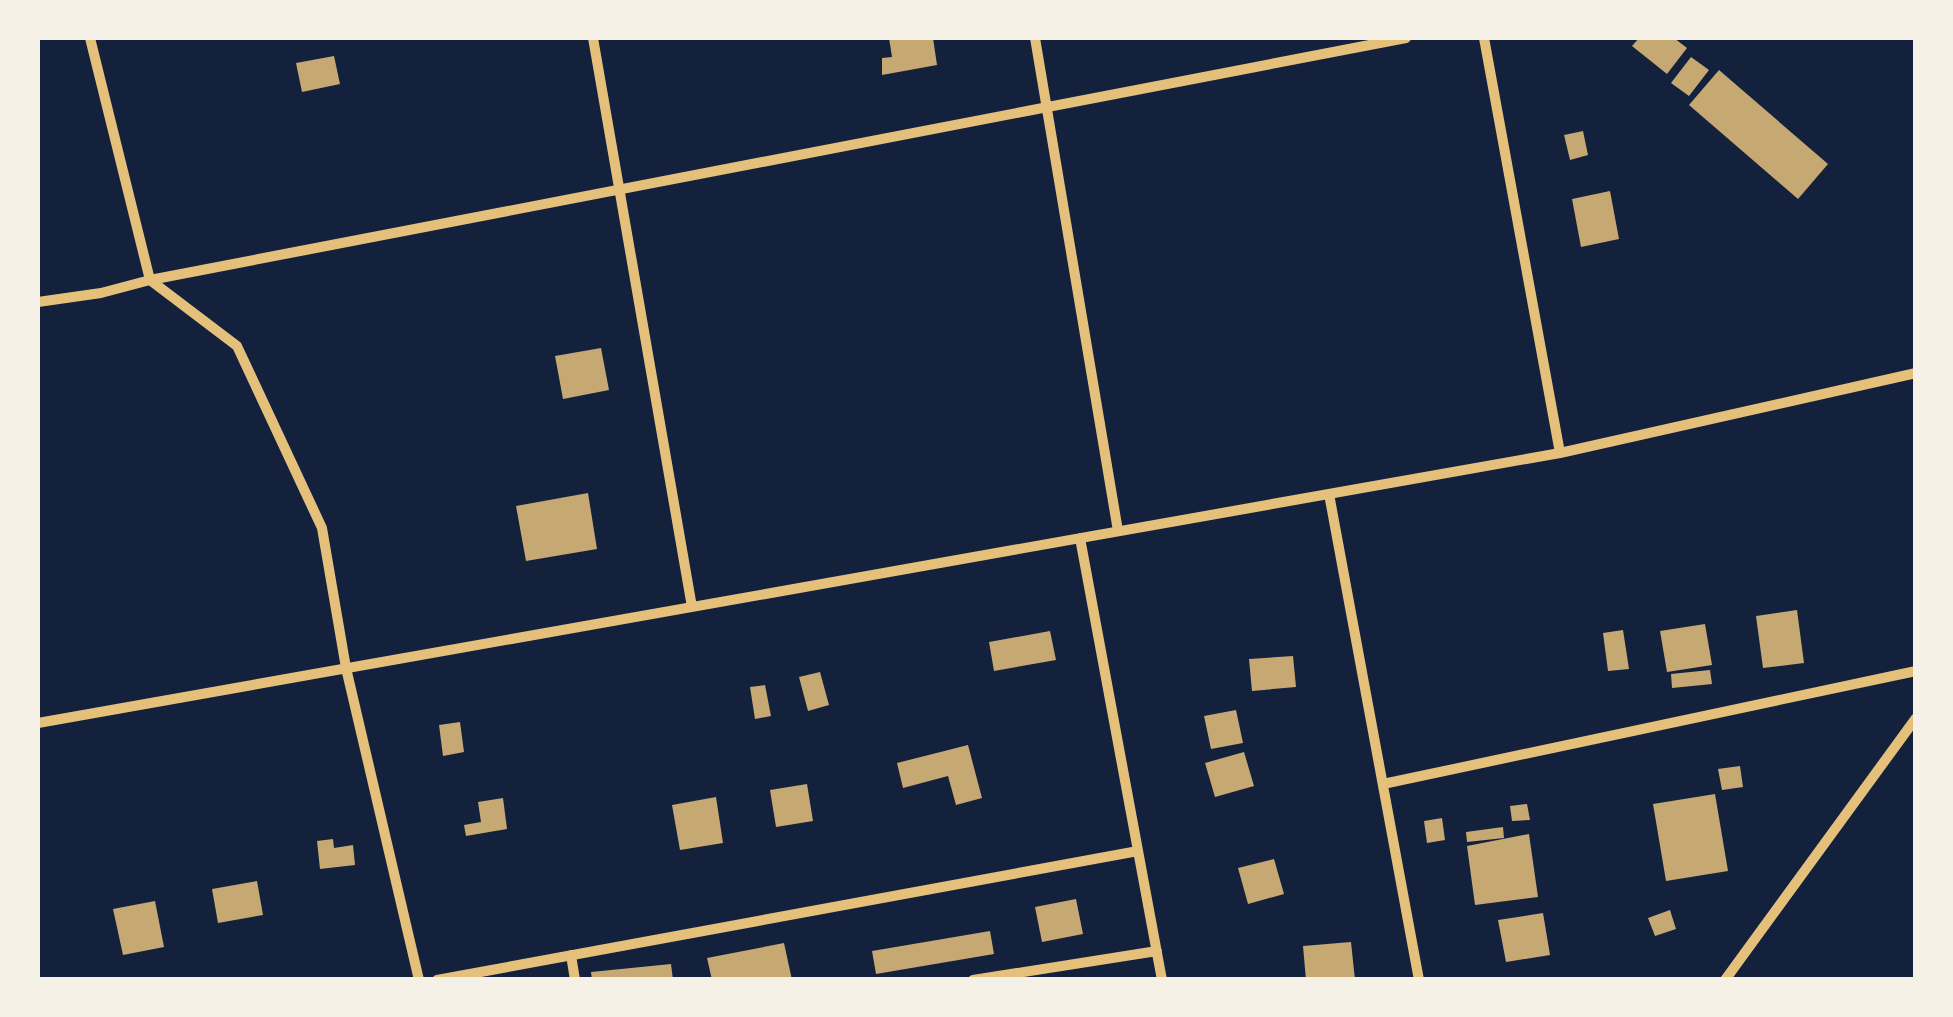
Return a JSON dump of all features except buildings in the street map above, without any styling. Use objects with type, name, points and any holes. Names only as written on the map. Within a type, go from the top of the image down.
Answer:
[{"type":"street","points":[[90,38],[150,280],[238,346],[322,528],[346,668],[419,980]]},
{"type":"street","points":[[592,38],[692,607]]},
{"type":"street","points":[[1036,38],[1118,532]]},
{"type":"street","points":[[38,302],[101,293],[150,280],[619,188],[1406,38]]},
{"type":"street","points":[[1484,38],[1560,453]]},
{"type":"street","points":[[38,723],[1560,453],[1916,373]]},
{"type":"street","points":[[1329,494],[1420,980]]},
{"type":"street","points":[[1080,538],[1162,980]]},
{"type":"street","points":[[1383,784],[1916,671]]},
{"type":"street","points":[[1725,980],[1916,718]]},
{"type":"street","points":[[437,980],[1138,851]]},
{"type":"street","points":[[973,980],[1156,951]]},
{"type":"street","points":[[571,955],[576,980]]}]
